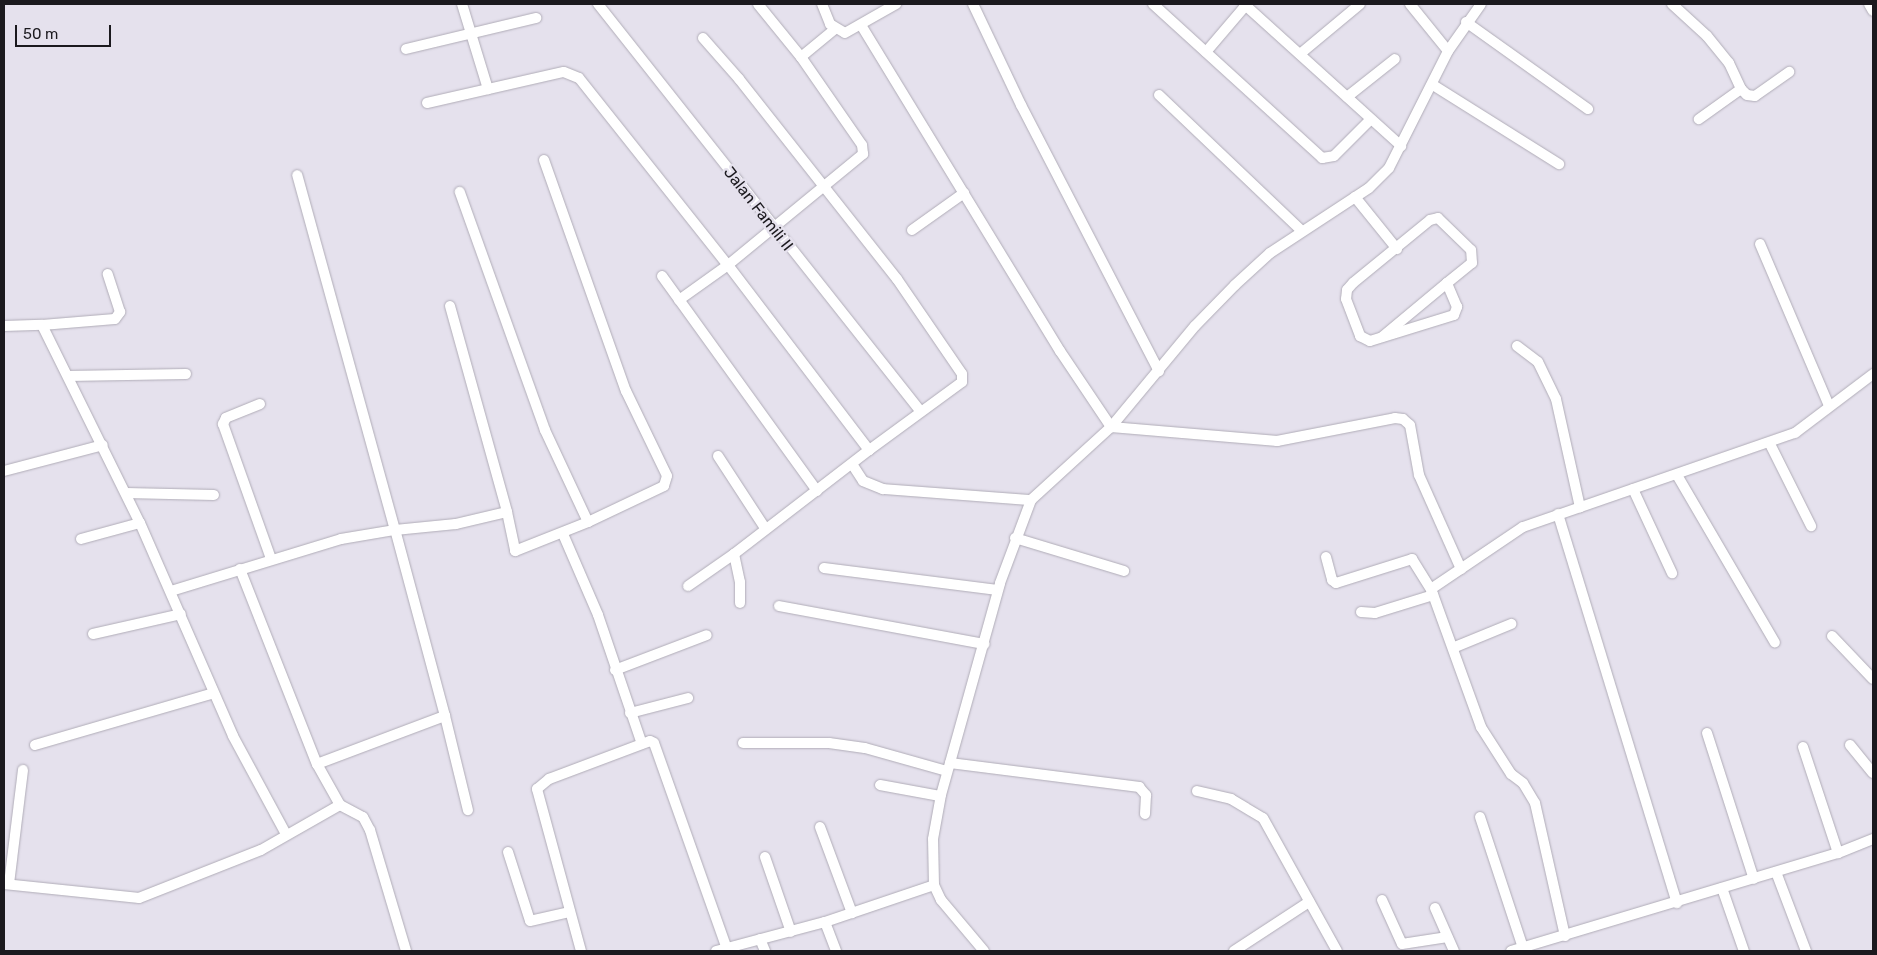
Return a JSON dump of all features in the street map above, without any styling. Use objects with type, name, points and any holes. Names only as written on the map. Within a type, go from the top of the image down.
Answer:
[{"type":"street","points":[[462,4],[488,89]]},
{"type":"street","name":"Jalan Famili II","points":[[598,4],[773,229],[921,412]]},
{"type":"street","points":[[680,300],[728,265],[773,229],[823,184],[863,154],[863,149],[801,57],[758,4]]},
{"type":"street","points":[[822,4],[834,29],[845,32],[861,25],[896,4]]},
{"type":"street","points":[[973,4],[1021,105],[1159,371]]},
{"type":"street","points":[[1153,4],[1322,158],[1334,156],[1371,119]]},
{"type":"street","points":[[1206,52],[1246,4],[1401,146]]},
{"type":"street","points":[[1300,54],[1360,4]]},
{"type":"street","points":[[1410,4],[1448,51]]},
{"type":"street","points":[[984,951],[950,912],[934,885],[933,839],[940,796],[985,644],[998,590],[1015,538],[1031,500],[1111,427],[1195,326],[1235,285],[1301,230],[1355,197],[1389,168],[1448,51],[1466,22],[1481,4]]},
{"type":"street","points":[[1672,4],[1707,36],[1729,63],[1741,89],[1747,95],[1755,96],[1789,72]]},
{"type":"street","points":[[1869,4],[1873,11]]},
{"type":"street","points":[[406,49],[536,18]]},
{"type":"street","points":[[1466,22],[1588,109]]},
{"type":"street","points":[[861,25],[1060,351],[1111,427]]},
{"type":"street","points":[[801,57],[834,29]]},
{"type":"street","points":[[688,586],[734,554],[868,450],[962,382],[962,374],[897,279],[739,79],[703,38]]},
{"type":"street","points":[[1348,97],[1395,59]]},
{"type":"street","points":[[427,104],[564,72],[579,78],[728,265],[868,450]]},
{"type":"street","points":[[1432,85],[1559,164]]},
{"type":"street","points":[[1699,119],[1741,89]]},
{"type":"street","points":[[1159,95],[1301,230]]},
{"type":"street","points":[[450,306],[508,512],[515,551],[563,534],[664,486],[667,476],[626,390],[544,160]]},
{"type":"street","points":[[297,175],[395,530],[468,810]]},
{"type":"street","points":[[460,192],[545,430],[588,522]]},
{"type":"street","points":[[912,230],[964,193]]},
{"type":"street","points":[[1355,197],[1397,249]]},
{"type":"street","points":[[1382,337],[1447,283],[1472,263],[1473,256],[1471,250],[1438,218],[1430,220],[1347,290],[1346,299],[1360,336],[1370,341],[1454,315],[1457,307],[1447,283]]},
{"type":"street","points":[[1760,244],[1829,406]]},
{"type":"street","points":[[4,326],[115,319],[120,312],[108,274]]},
{"type":"street","points":[[662,276],[817,491]]},
{"type":"street","points":[[42,325],[103,445],[172,591],[233,736],[286,834]]},
{"type":"street","points":[[1517,346],[1538,362],[1553,391],[1561,413],[1580,507]]},
{"type":"street","points":[[68,376],[186,374]]},
{"type":"street","points":[[1361,612],[1375,613],[1432,592],[1508,535],[1558,514],[1770,444],[1795,433],[1873,374]]},
{"type":"street","points":[[260,404],[226,418],[224,424],[271,559]]},
{"type":"street","points":[[1111,427],[1278,441],[1395,418],[1403,419],[1410,425],[1419,475],[1461,569]]},
{"type":"street","points":[[1770,444],[1811,526]]},
{"type":"street","points":[[4,471],[103,445]]},
{"type":"street","points":[[718,456],[766,528]]},
{"type":"street","points":[[852,464],[863,481],[883,489],[1031,500]]},
{"type":"street","points":[[1677,475],[1775,643]]},
{"type":"street","points":[[1633,489],[1672,573]]},
{"type":"street","points":[[126,493],[214,495]]},
{"type":"street","points":[[172,591],[341,539],[395,530],[456,524],[508,512]]},
{"type":"street","points":[[1558,514],[1677,902]]},
{"type":"street","points":[[81,539],[140,523]]},
{"type":"street","points":[[563,534],[598,615],[615,670],[642,744]]},
{"type":"street","points":[[1015,538],[1124,571]]},
{"type":"street","points":[[734,554],[740,582],[740,603]]},
{"type":"street","points":[[1326,557],[1332,580],[1336,583],[1412,559],[1432,592],[1455,647],[1481,727],[1506,766],[1528,790],[1535,803],[1565,936]]},
{"type":"street","points":[[824,568],[998,590]]},
{"type":"street","points":[[240,569],[316,764],[340,805],[363,818],[370,830],[406,951]]},
{"type":"street","points":[[779,606],[985,644]]},
{"type":"street","points":[[93,634],[181,614]]},
{"type":"street","points":[[1455,647],[1511,624]]},
{"type":"street","points":[[615,670],[707,635]]},
{"type":"street","points":[[1832,636],[1873,679]]},
{"type":"street","points":[[35,745],[214,694]]},
{"type":"street","points":[[630,713],[688,698]]},
{"type":"street","points":[[316,764],[445,716]]},
{"type":"street","points":[[1707,734],[1754,879]]},
{"type":"street","points":[[581,951],[537,789],[549,779],[642,744],[654,743],[727,949]]},
{"type":"street","points":[[743,743],[829,743],[865,748],[949,767],[1139,787],[1146,795],[1146,814]]},
{"type":"street","points":[[1850,745],[1873,773]]},
{"type":"street","points":[[1803,747],[1838,853]]},
{"type":"street","points":[[23,770],[6,884],[139,898],[235,862],[340,805]]},
{"type":"street","points":[[880,785],[940,796]]},
{"type":"street","points":[[1197,791],[1231,799],[1263,818],[1337,951]]},
{"type":"street","points":[[1480,817],[1523,948]]},
{"type":"street","points":[[820,827],[852,914]]},
{"type":"street","points":[[1511,951],[1754,879],[1838,853],[1873,839]]},
{"type":"street","points":[[508,852],[530,921],[570,912]]},
{"type":"street","points":[[765,857],[791,932]]},
{"type":"street","points":[[1776,872],[1806,951]]},
{"type":"street","points":[[716,951],[852,914],[934,885]]},
{"type":"street","points":[[1722,888],[1744,951]]},
{"type":"street","points":[[1382,900],[1402,944],[1447,937]]},
{"type":"street","points":[[1234,951],[1309,902]]},
{"type":"street","points":[[1434,908],[1454,951]]},
{"type":"street","points":[[825,922],[836,951]]},
{"type":"street","points":[[760,940],[765,951]]}]
